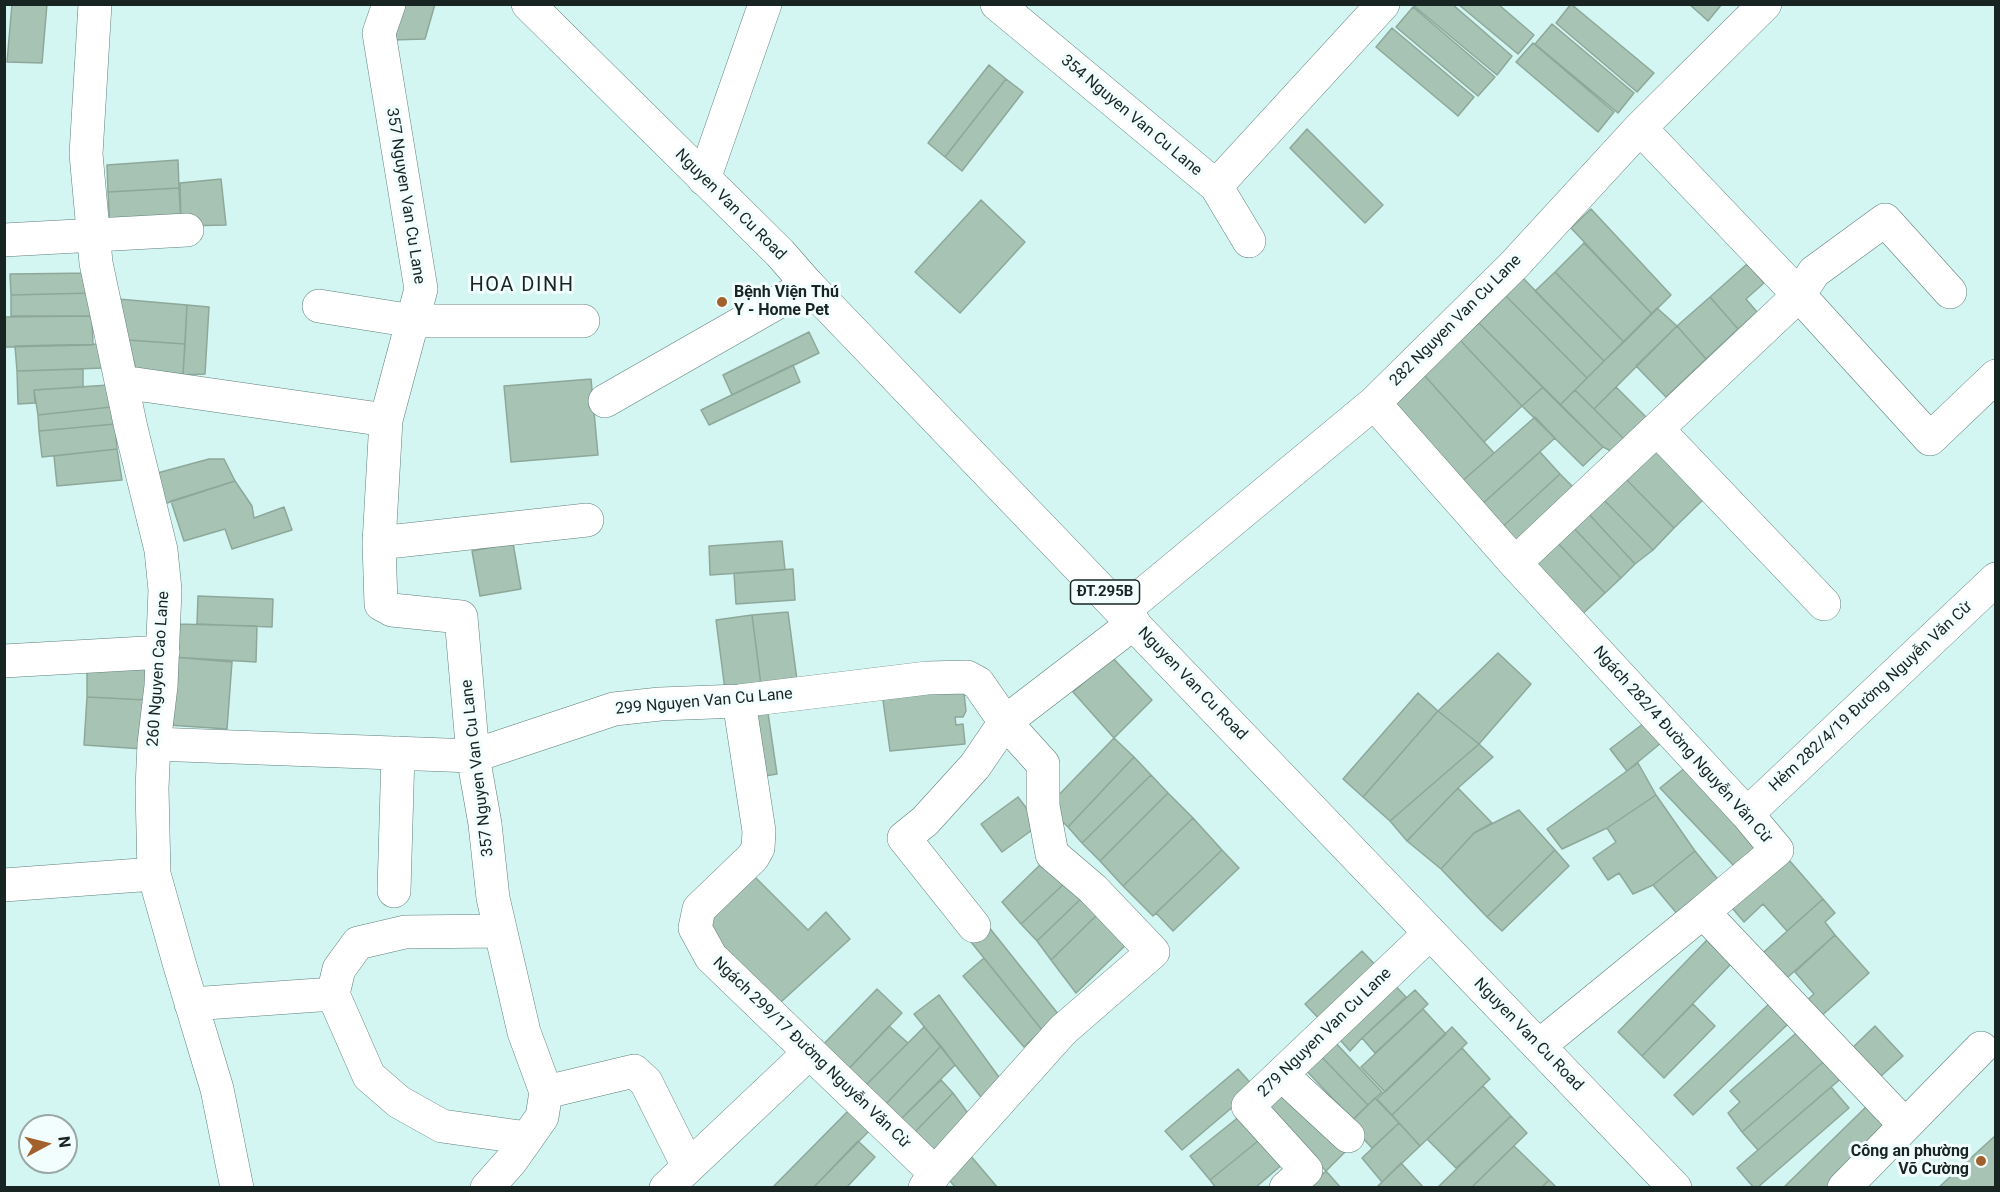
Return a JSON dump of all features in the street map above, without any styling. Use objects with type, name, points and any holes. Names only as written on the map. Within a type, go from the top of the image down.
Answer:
[{"type":"street","name":"260 Nguyen Cao Lane","points":[[95,4],[86,154],[96,263],[131,428],[161,550],[165,590],[161,686],[154,744],[152,788],[154,874],[217,1089],[237,1188]]},
{"type":"street","name":"357 Nguyen Van Cu Lane","points":[[389,4],[379,33],[421,289],[386,420],[380,543],[381,604],[392,610],[461,617],[473,756],[485,824],[493,898],[524,1032],[546,1092]]},
{"type":"street","name":"Nguyen Van Cu Road","points":[[528,4],[780,253],[808,285],[1539,1046],[1670,1186]]},
{"type":"street","points":[[704,179],[765,4]]},
{"type":"street","name":"354 Nguyen Van Cu Lane","points":[[997,4],[1216,186],[1249,241]]},
{"type":"street","points":[[1216,186],[1383,4]]},
{"type":"street","name":"282 Nguyen Van Cu Lane","points":[[1128,617],[1374,403],[1514,265],[1640,128],[1765,4]]},
{"type":"street","points":[[1640,128],[1799,295],[1930,439],[1995,376]]},
{"type":"street","points":[[1515,563],[1799,295],[1814,272],[1885,220],[1950,292]]},
{"type":"street","points":[[4,240],[187,230]]},
{"type":"street","points":[[605,401],[808,285]]},
{"type":"street","points":[[319,306],[413,321],[583,321]]},
{"type":"street","points":[[122,382],[386,420]]},
{"type":"street","name":"Ngách 282/4 Đường Nguyễn Văn Cừ","points":[[1374,403],[1515,563],[1747,814],[1777,850],[1703,912]]},
{"type":"street","points":[[1657,429],[1824,604]]},
{"type":"street","points":[[380,543],[586,520]]},
{"type":"street","name":"Hẻm 282/4/19 Đường Nguyễn Văn Cừ","points":[[1747,814],[1995,579]]},
{"type":"street","points":[[974,926],[904,838],[925,821],[975,766],[1005,722],[1128,617]]},
{"type":"street","points":[[4,660],[163,652]]},
{"type":"street","name":"299 Nguyen Van Cu Lane","points":[[154,744],[473,756],[614,709],[660,704],[739,701],[927,678],[967,677],[978,683],[1005,722],[1043,764],[1043,806],[1052,854],[1093,889],[1153,951],[1063,1030],[930,1180]]},
{"type":"street","name":"Ngách 299/17 Đường Nguyễn Văn Cừ","points":[[739,701],[759,831],[758,848],[753,857],[699,909],[695,928],[711,957],[810,1053],[930,1180]]},
{"type":"street","points":[[394,891],[398,753]]},
{"type":"street","points":[[4,885],[154,874]]},
{"type":"street","points":[[1539,1046],[1703,912],[1905,1125]]},
{"type":"street","points":[[500,931],[405,932],[358,943],[339,969],[333,994],[369,1076],[399,1102],[442,1126],[527,1138]]},
{"type":"street","name":"279 Nguyen Van Cu Lane","points":[[1286,1188],[1306,1170],[1248,1106],[1430,933]]},
{"type":"street","points":[[191,1005],[333,994]]},
{"type":"street","points":[[1844,1188],[1981,1048]]},
{"type":"street","points":[[486,1188],[511,1161],[542,1117],[546,1092],[634,1071],[646,1082],[677,1177],[810,1053]]},
{"type":"street","points":[[1282,1075],[1348,1136]]},
{"type":"building","points":[[12,4],[47,4],[42,63],[7,62]]},
{"type":"building","points":[[402,4],[435,4],[425,39],[392,40]]},
{"type":"building","points":[[1416,4],[1452,4],[1512,56],[1497,75],[1414,6]]},
{"type":"building","points":[[1458,4],[1498,4],[1534,35],[1518,54]]},
{"type":"building","points":[[1571,4],[1654,73],[1637,92],[1556,23]]},
{"type":"building","points":[[1689,4],[1722,4],[1708,21]]},
{"type":"building","points":[[1413,7],[1495,77],[1478,96],[1396,27]]},
{"type":"building","points":[[1552,24],[1634,93],[1618,113],[1535,44]]},
{"type":"building","points":[[1392,28],[1474,97],[1458,116],[1376,47]]},
{"type":"building","points":[[1533,43],[1614,112],[1598,132],[1516,62]]},
{"type":"building","points":[[989,65],[1006,79],[945,157],[928,143]]},
{"type":"building","points":[[1006,79],[1023,92],[962,171],[945,157]]},
{"type":"building","points":[[1307,129],[1383,205],[1365,223],[1290,148]]},
{"type":"building","points":[[178,160],[179,188],[108,192],[107,165]]},
{"type":"building","points":[[221,179],[226,225],[181,226],[180,183]]},
{"type":"building","points":[[179,188],[181,226],[110,229],[108,192]]},
{"type":"building","points":[[981,200],[1025,242],[960,313],[915,272]]},
{"type":"building","points":[[1591,209],[1671,295],[1652,314],[1571,228]]},
{"type":"building","points":[[1584,243],[1652,314],[1624,342],[1555,272]]},
{"type":"building","points":[[1747,264],[1764,283],[1746,299],[1757,312],[1738,329],[1710,297]]},
{"type":"building","points":[[1555,272],[1624,342],[1604,361],[1535,291]]},
{"type":"building","points":[[93,273],[94,293],[11,295],[10,274]]},
{"type":"building","points":[[1523,278],[1604,361],[1587,378],[1506,296]]},
{"type":"building","points":[[94,293],[92,316],[11,316],[11,295]]},
{"type":"building","points":[[1506,296],[1587,378],[1560,405],[1479,323]]},
{"type":"building","points":[[1710,297],[1738,329],[1706,359],[1677,326]]},
{"type":"building","points":[[118,299],[187,305],[185,344],[127,340]]},
{"type":"building","points":[[187,305],[209,307],[205,374],[183,375]]},
{"type":"building","points":[[1657,308],[1677,326],[1594,409],[1575,390]]},
{"type":"building","points":[[92,316],[93,345],[4,347],[4,317]]},
{"type":"building","points":[[1479,323],[1543,387],[1522,406],[1460,340]]},
{"type":"building","points":[[1677,326],[1706,359],[1666,397],[1636,366]]},
{"type":"building","points":[[809,332],[819,353],[732,395],[723,375]]},
{"type":"building","points":[[127,340],[185,344],[183,375],[137,372]]},
{"type":"building","points":[[1460,340],[1522,406],[1484,442],[1424,375]]},
{"type":"building","points":[[104,344],[104,368],[17,371],[15,346]]},
{"type":"building","points":[[793,365],[800,382],[709,425],[701,410]]},
{"type":"building","points":[[83,369],[83,387],[34,390],[35,403],[18,404],[17,371]]},
{"type":"building","points":[[1424,375],[1494,453],[1459,484],[1389,407]]},
{"type":"building","points":[[591,379],[598,455],[511,462],[504,386]]},
{"type":"building","points":[[109,385],[111,407],[38,415],[34,390]]},
{"type":"building","points":[[1543,387],[1603,447],[1583,466],[1522,406]]},
{"type":"building","points":[[1616,387],[1648,419],[1626,441],[1594,409]]},
{"type":"building","points":[[1575,390],[1626,441],[1615,453],[1603,447],[1560,405]]},
{"type":"building","points":[[111,407],[115,424],[39,431],[38,415]]},
{"type":"building","points":[[1535,417],[1555,438],[1479,507],[1459,484]]},
{"type":"building","points":[[115,424],[117,449],[42,457],[39,431]]},
{"type":"building","points":[[1656,441],[1709,494],[1674,528],[1622,475]]},
{"type":"building","points":[[117,449],[122,480],[57,486],[54,456]]},
{"type":"building","points":[[1540,452],[1560,474],[1498,531],[1479,507]]},
{"type":"building","points":[[209,459],[224,459],[235,481],[161,505],[150,475]]},
{"type":"building","points":[[1560,474],[1577,491],[1513,548],[1498,531]]},
{"type":"building","points":[[1622,475],[1674,528],[1653,550],[1601,497]]},
{"type":"building","points":[[235,481],[252,506],[254,518],[284,507],[292,530],[232,549],[225,529],[184,541],[171,501]]},
{"type":"building","points":[[1601,497],[1653,550],[1635,564],[1586,511]]},
{"type":"building","points":[[1586,511],[1635,564],[1621,578],[1571,525]]},
{"type":"building","points":[[1571,525],[1621,578],[1605,593],[1555,540]]},
{"type":"building","points":[[1555,540],[1605,593],[1578,618],[1529,564]]},
{"type":"building","points":[[782,541],[785,570],[710,575],[709,546]]},
{"type":"building","points":[[513,543],[521,589],[480,596],[472,551]]},
{"type":"building","points":[[793,569],[795,600],[736,604],[734,573]]},
{"type":"building","points":[[198,596],[273,599],[272,627],[197,624]]},
{"type":"building","points":[[788,612],[797,680],[761,685],[752,615]]},
{"type":"building","points":[[752,615],[761,685],[725,690],[716,620]]},
{"type":"building","points":[[176,624],[257,626],[256,662],[172,657]]},
{"type":"building","points":[[1498,653],[1531,684],[1479,744],[1438,711]]},
{"type":"building","points":[[172,657],[232,662],[227,729],[168,725]]},
{"type":"building","points":[[1112,657],[1152,700],[1114,738],[1073,692]]},
{"type":"building","points":[[87,665],[149,667],[146,700],[87,697]]},
{"type":"building","points":[[882,693],[964,693],[966,711],[963,717],[955,717],[956,725],[963,724],[965,744],[890,751]]},
{"type":"building","points":[[1418,693],[1438,711],[1363,797],[1343,779]]},
{"type":"building","points":[[87,697],[146,700],[143,749],[84,745]]},
{"type":"building","points":[[767,706],[777,774],[753,778],[743,709]]},
{"type":"building","points":[[1438,711],[1479,744],[1390,821],[1363,797]]},
{"type":"building","points":[[1652,717],[1667,738],[1627,771],[1610,749]]},
{"type":"building","points":[[1114,738],[1134,757],[1068,827],[1047,807]]},
{"type":"building","points":[[1479,744],[1493,757],[1458,788],[1407,841],[1390,821]]},
{"type":"building","points":[[1134,757],[1151,775],[1082,843],[1068,827]]},
{"type":"building","points":[[1638,763],[1656,795],[1607,828],[1562,849],[1547,829]]},
{"type":"building","points":[[1686,767],[1759,846],[1735,867],[1660,788]]},
{"type":"building","points":[[1151,775],[1168,793],[1100,861],[1082,843]]},
{"type":"building","points":[[1458,788],[1492,823],[1474,833],[1441,869],[1407,841]]},
{"type":"building","points":[[1168,793],[1193,818],[1123,886],[1100,861]]},
{"type":"building","points":[[1656,795],[1695,851],[1653,885],[1633,894],[1619,873],[1608,880],[1593,858],[1616,842],[1607,828]]},
{"type":"building","points":[[1018,797],[1039,825],[1002,852],[981,824]]},
{"type":"building","points":[[1519,810],[1555,850],[1487,917],[1441,869],[1474,833]]},
{"type":"building","points":[[1193,818],[1222,850],[1153,916],[1123,886]]},
{"type":"building","points":[[1222,850],[1239,868],[1173,931],[1156,913]]},
{"type":"building","points":[[1555,850],[1569,866],[1502,931],[1487,917]]},
{"type":"building","points":[[1695,851],[1720,882],[1679,916],[1653,885]]},
{"type":"building","points":[[1782,852],[1823,899],[1787,931],[1763,904],[1744,922],[1728,903]]},
{"type":"building","points":[[1045,860],[1066,882],[1021,924],[1002,902]]},
{"type":"building","points":[[748,870],[808,930],[826,912],[850,939],[771,1011],[704,924]]},
{"type":"building","points":[[1066,882],[1088,892],[1037,941],[1021,924]]},
{"type":"building","points":[[1088,892],[1104,908],[1051,960],[1037,941]]},
{"type":"building","points":[[1823,899],[1835,913],[1825,922],[1835,935],[1779,985],[1756,959]]},
{"type":"building","points":[[1104,908],[1133,938],[1076,993],[1051,960]]},
{"type":"building","points":[[988,926],[1059,1015],[1042,1030],[971,942]]},
{"type":"building","points":[[1835,935],[1869,973],[1818,1019],[1804,1003],[1814,994],[1795,972]]},
{"type":"building","points":[[1707,940],[1731,964],[1642,1056],[1618,1032]]},
{"type":"building","points":[[1362,951],[1382,972],[1326,1026],[1305,1004]]},
{"type":"building","points":[[984,958],[1042,1030],[1024,1047],[963,976]]},
{"type":"building","points":[[1388,978],[1406,997],[1350,1051],[1333,1032]]},
{"type":"building","points":[[877,989],[902,1013],[841,1077],[816,1052]]},
{"type":"building","points":[[1415,990],[1428,1004],[1375,1053],[1362,1038]]},
{"type":"building","points":[[939,995],[1004,1084],[985,1102],[914,1014]]},
{"type":"building","points":[[1771,1002],[1790,1022],[1693,1115],[1674,1095]]},
{"type":"building","points":[[1693,1004],[1715,1026],[1664,1078],[1642,1056]]},
{"type":"building","points":[[1423,1009],[1446,1034],[1385,1092],[1361,1067]]},
{"type":"building","points":[[889,1026],[908,1043],[858,1093],[841,1077]]},
{"type":"building","points":[[1875,1026],[1903,1056],[1880,1077],[1846,1054]]},
{"type":"building","points":[[924,1027],[941,1046],[883,1107],[865,1086]]},
{"type":"building","points":[[1452,1027],[1467,1043],[1392,1115],[1377,1099]]},
{"type":"building","points":[[1802,1028],[1828,1058],[1742,1132],[1728,1113],[1740,1102],[1730,1091]]},
{"type":"building","points":[[1331,1038],[1382,1092],[1368,1105],[1317,1052]]},
{"type":"building","points":[[941,1046],[955,1065],[898,1122],[883,1107]]},
{"type":"building","points":[[1462,1048],[1490,1079],[1420,1146],[1392,1115]]},
{"type":"building","points":[[1317,1052],[1368,1105],[1353,1120],[1302,1066]]},
{"type":"building","points":[[1828,1058],[1844,1076],[1758,1150],[1742,1132]]},
{"type":"building","points":[[1238,1069],[1255,1088],[1182,1150],[1165,1131]]},
{"type":"building","points":[[941,1080],[953,1093],[911,1136],[898,1122]]},
{"type":"building","points":[[1286,1085],[1348,1149],[1326,1171],[1265,1106]]},
{"type":"building","points":[[1483,1086],[1511,1116],[1456,1168],[1427,1139]]},
{"type":"building","points":[[1831,1087],[1849,1108],[1757,1188],[1754,1188],[1737,1168]]},
{"type":"building","points":[[953,1093],[970,1116],[932,1151],[911,1136]]},
{"type":"building","points":[[1375,1098],[1399,1123],[1372,1148],[1349,1123]]},
{"type":"building","points":[[1869,1104],[1895,1131],[1837,1188],[1783,1188]]},
{"type":"building","points":[[853,1106],[872,1128],[813,1188],[772,1188]]},
{"type":"building","points":[[1245,1112],[1263,1137],[1210,1180],[1190,1156]]},
{"type":"building","points":[[1511,1116],[1527,1133],[1471,1188],[1437,1188]]},
{"type":"building","points":[[1399,1123],[1420,1146],[1382,1182],[1362,1158]]},
{"type":"building","name":"Công an phường Võ Cường","points":[[1996,1135],[1996,1188],[1938,1188]]},
{"type":"building","points":[[1263,1137],[1284,1163],[1255,1188],[1216,1188],[1210,1180]]},
{"type":"building","points":[[858,1141],[875,1157],[846,1188],[813,1188]]},
{"type":"building","points":[[1514,1146],[1549,1180],[1541,1188],[1471,1188]]},
{"type":"building","points":[[969,1154],[998,1188],[956,1188],[945,1175]]},
{"type":"building","points":[[1401,1163],[1424,1188],[1376,1188]]},
{"type":"building","points":[[1326,1171],[1341,1188],[1308,1188]]},
{"type":"building","points":[[1549,1180],[1557,1188],[1541,1188]]},
{"type":"place","name":"Bệnh Viện Thú Y - Home Pet","points":[[722,302]]},
{"type":"place","name":"Công an phường Võ Cường","points":[[1981,1161]]},
{"type":"district","name":"HOA DINH","points":[[522,286]]}]
